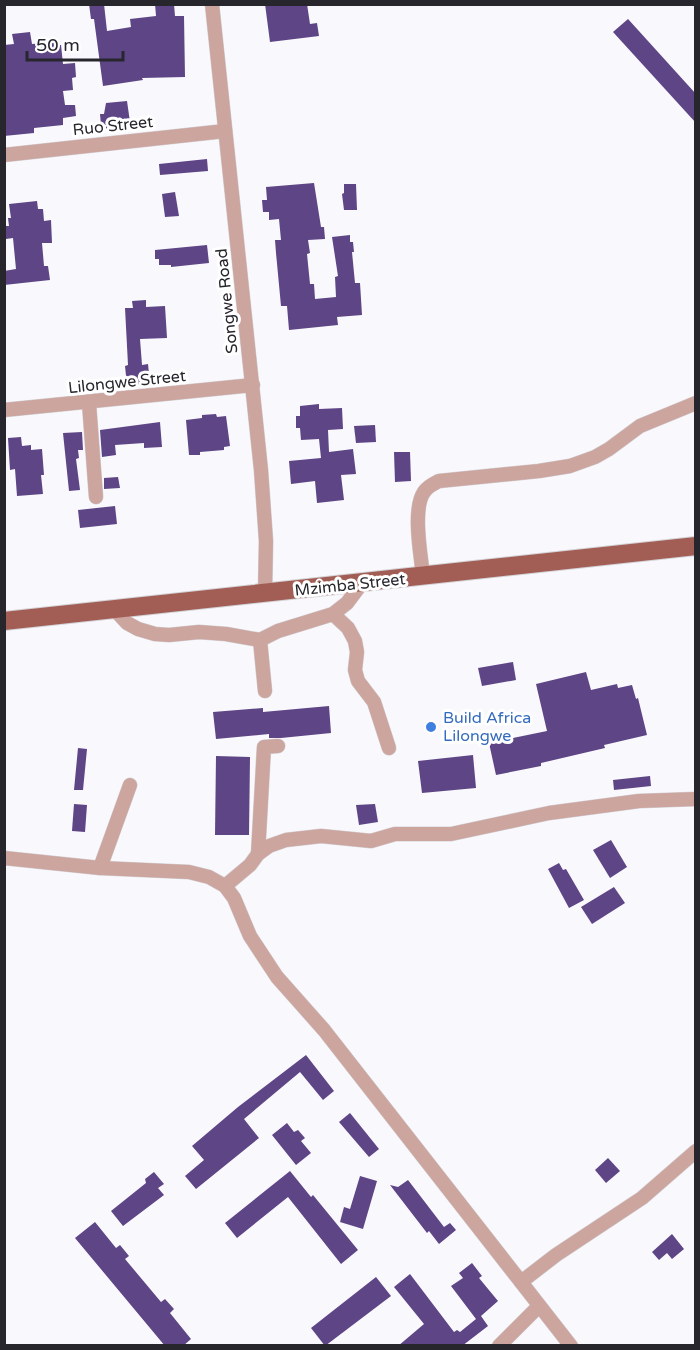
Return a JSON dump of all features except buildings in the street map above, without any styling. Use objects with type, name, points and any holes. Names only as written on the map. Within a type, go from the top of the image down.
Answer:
[{"type":"main road","name":"Mzimba Street","points":[[4,621],[696,546]]},
{"type":"street","name":"Songwe Road","points":[[212,4],[253,385],[267,541],[264,594]]},
{"type":"street","name":"Ruo Street","points":[[4,154],[225,131]]},
{"type":"street","name":"Lilongwe Street","points":[[4,410],[253,385]]},
{"type":"street","points":[[89,403],[96,497]]},
{"type":"street","points":[[423,576],[418,511],[424,492],[430,485],[439,481],[570,466],[609,449],[640,426],[696,403]]},
{"type":"street","points":[[115,610],[127,623],[155,634],[199,632],[260,640],[278,631],[333,614],[347,603],[362,583]]},
{"type":"street","points":[[333,614],[348,628],[355,641],[357,652],[355,670],[358,681],[374,702],[389,748]]},
{"type":"street","points":[[260,640],[266,691]]},
{"type":"street","points":[[258,854],[264,747],[278,746]]},
{"type":"street","points":[[100,868],[130,785]]},
{"type":"street","points":[[225,886],[250,865],[258,854],[269,846],[286,840],[321,836],[371,841],[395,834],[451,834],[549,813],[639,801],[696,799]]},
{"type":"street","points":[[4,858],[100,868],[189,872],[209,877],[225,886],[234,898],[250,936],[277,977],[324,1030],[571,1346]]},
{"type":"street","points":[[521,1282],[556,1255],[642,1198],[696,1151]]},
{"type":"street","points":[[499,1346],[539,1306]]},
{"type":"place","name":"Build Africa Lilongwe","points":[[431,727]]}]
